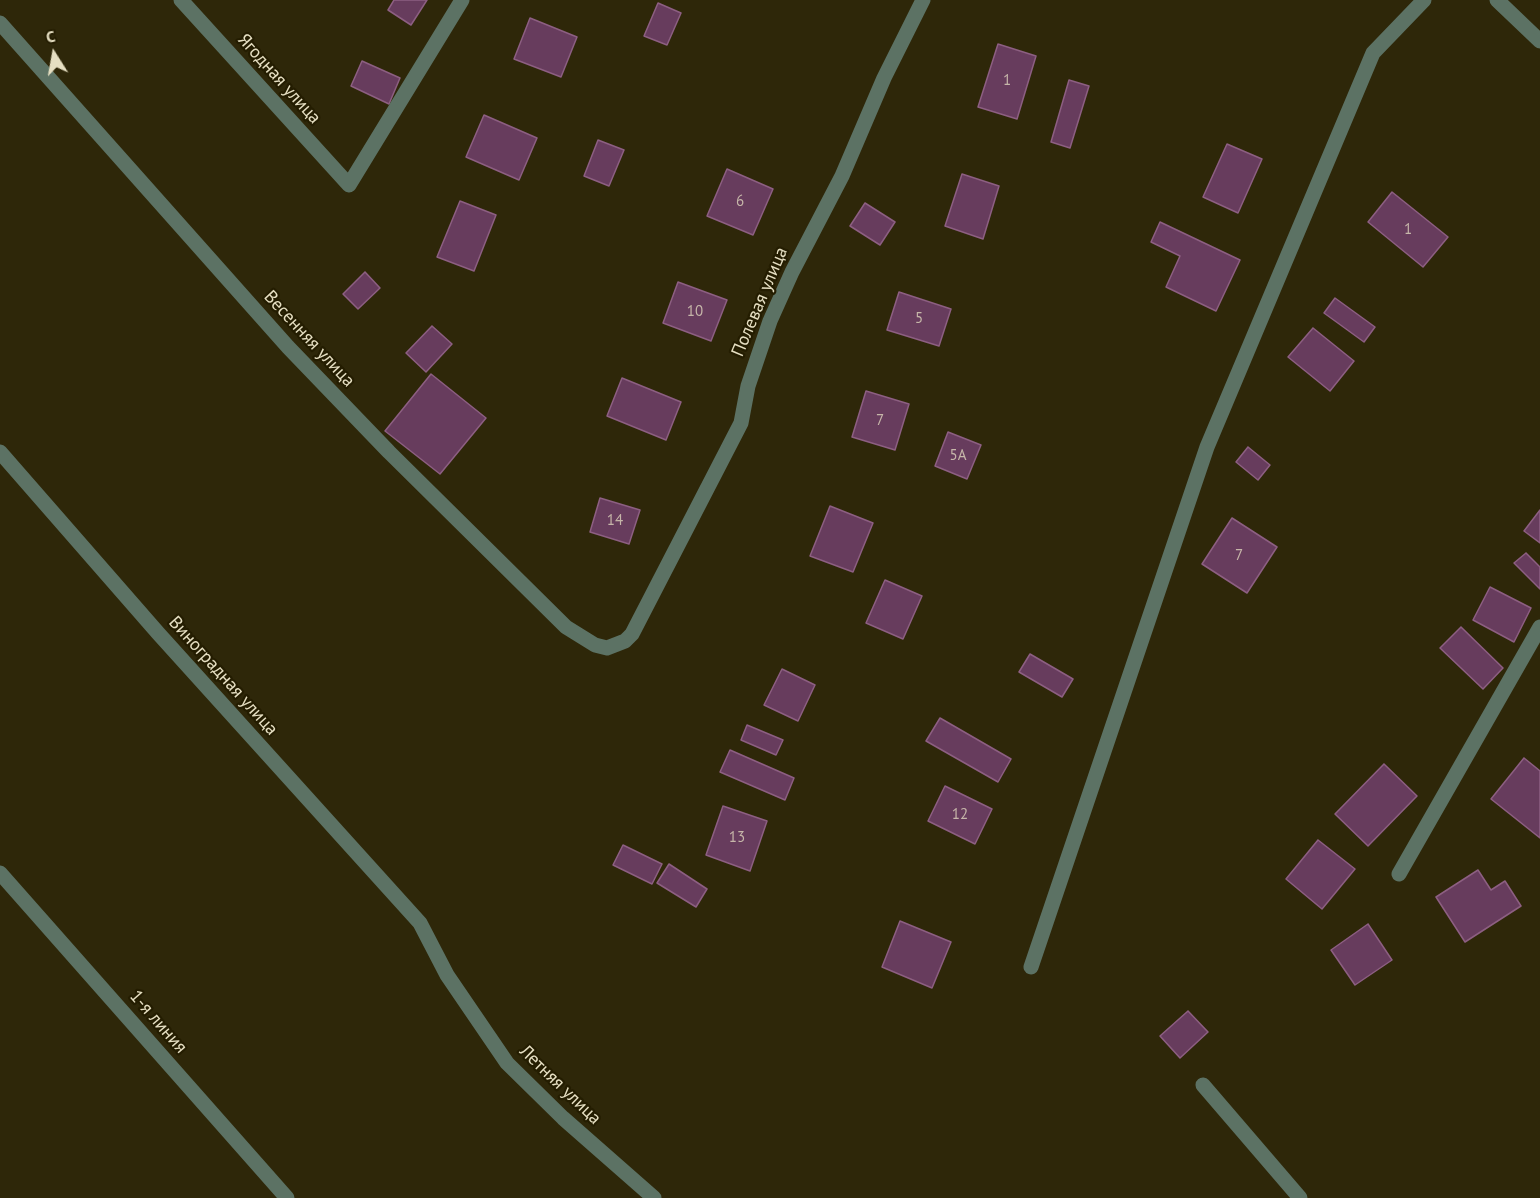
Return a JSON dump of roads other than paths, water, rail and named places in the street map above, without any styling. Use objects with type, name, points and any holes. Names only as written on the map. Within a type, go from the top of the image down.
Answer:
[{"type":"street","name":"Ягодная улица","points":[[181,0],[349,185],[462,0]]},
{"type":"street","name":"Полевая улица","points":[[616,646],[632,634],[741,423],[748,386],[770,321],[792,272],[842,176],[884,78],[923,0]]},
{"type":"street","points":[[1031,967],[1207,447],[1372,53],[1424,0]]},
{"type":"street","points":[[1497,0],[1540,41]]},
{"type":"street","name":"Весенняя улица","points":[[0,23],[288,347],[389,452],[566,627],[595,645],[607,648],[616,646]]},
{"type":"street","name":"Виноградная улица","points":[[0,452],[158,633],[420,923]]},
{"type":"street","points":[[1399,874],[1540,627]]},
{"type":"street","name":"1-я линия","points":[[0,873],[286,1198]]},
{"type":"street","name":"Летняя улица","points":[[420,923],[447,975],[507,1063],[563,1118],[654,1198]]},
{"type":"street","points":[[1203,1084],[1300,1198]]}]
